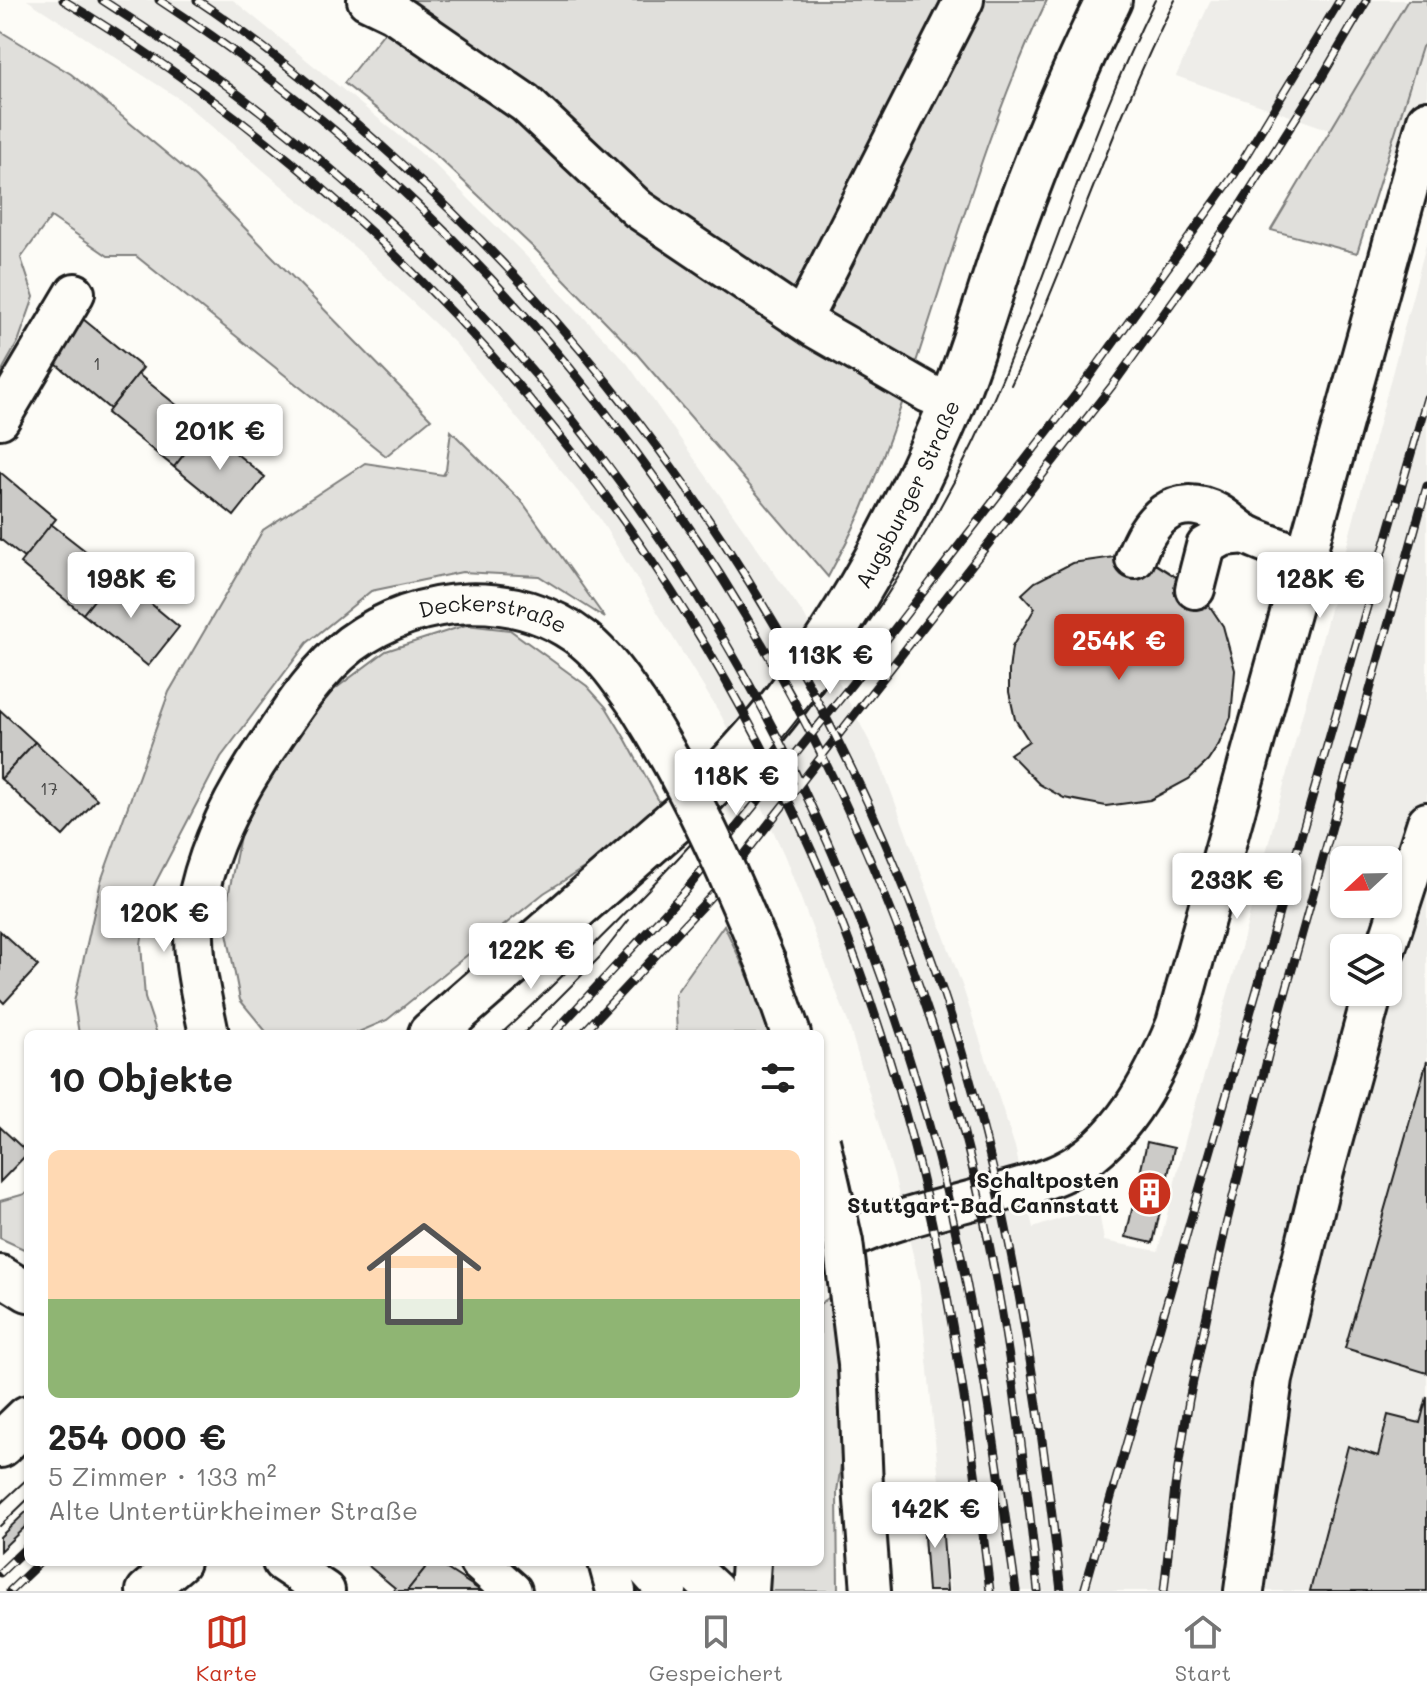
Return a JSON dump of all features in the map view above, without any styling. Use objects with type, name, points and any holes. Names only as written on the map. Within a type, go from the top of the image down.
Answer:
[{"type":"main road","name":"Augsburger Straße","points":[[436,1030],[684,813],[722,774],[784,702],[863,584],[914,489],[952,403],[1053,122],[1109,0]]},
{"type":"main road","points":[[0,1445],[24,1422]]},
{"type":"street","points":[[367,0],[394,13],[525,103],[638,209],[802,319],[928,393],[952,403]]},
{"type":"street","points":[[802,319],[964,0]]},
{"type":"street","points":[[824,1252],[896,1222],[1037,1182],[1065,1171],[1091,1153],[1132,1109],[1160,1062],[1176,1024],[1427,120]]},
{"type":"street","points":[[0,419],[75,293]]},
{"type":"street","points":[[1135,559],[1142,538],[1153,522],[1167,511],[1191,505],[1217,513],[1246,534],[1306,557]]},
{"type":"street","points":[[1195,589],[1206,546],[1224,536],[1246,534]]},
{"type":"street","name":"Deckerstraße","points":[[208,1030],[195,957],[195,909],[209,857],[255,764],[301,698],[334,659],[368,633],[412,612],[440,606],[492,604],[530,612],[565,627],[607,662],[638,705],[713,840],[766,963],[790,1030]]},
{"type":"street","points":[[1391,934],[1427,822]]},
{"type":"street","points":[[202,992],[235,1030]]},
{"type":"street","points":[[1244,1591],[1273,1379],[1320,1186],[1369,1006]]},
{"type":"street","points":[[824,1159],[843,1242],[858,1364],[871,1591]]},
{"type":"street","points":[[0,1275],[24,1290]]},
{"type":"street","points":[[146,1591],[175,1566]]},
{"type":"street","points":[[288,1566],[325,1591]]},
{"type":"street","points":[[484,1566],[512,1591]]},
{"type":"street","points":[[609,1566],[616,1591]]},
{"type":"street","points":[[645,1566],[667,1591]]},
{"type":"street","points":[[688,1566],[715,1591]]},
{"type":"street","points":[[749,1591],[751,1566]]},
{"type":"shaded area","points":[[27,0],[233,0],[433,163],[627,363],[804,615],[881,764],[962,985],[1015,1147],[1033,1228],[1098,1206],[1104,1241],[1158,1251],[1427,241],[1427,1591],[950,1591],[919,1280],[895,1179],[848,1022],[785,857],[722,717],[598,516],[455,343],[359,251],[178,98]]},
{"type":"shaded area","points":[[381,0],[1047,0],[995,124],[888,444],[859,516],[828,577],[636,353],[537,251],[439,158],[344,83],[401,11]]},
{"type":"shaded area","points":[[1211,0],[1427,0],[1427,164],[1176,76]]},
{"type":"shaded area","points":[[1408,0],[1427,0],[1427,42],[1422,47],[1357,253],[1271,230]]},
{"type":"shaded area","points":[[0,31],[71,74],[196,178],[431,419],[386,456],[136,256],[108,256],[51,217],[21,258],[34,297],[18,342],[0,374]]},
{"type":"shaded area","points":[[451,431],[523,503],[605,618],[539,576],[462,572],[371,591],[307,643],[221,757],[149,895],[141,944],[145,998],[156,1030],[78,1030],[74,1002],[101,881],[169,692],[263,530],[365,463],[443,475]]},
{"type":"shaded area","points":[[466,625],[510,630],[587,686],[606,707],[667,816],[544,893],[387,1020],[363,1030],[265,1030],[240,1000],[224,917],[240,836],[278,760],[331,692],[386,651]]},
{"type":"shaded area","points":[[724,925],[773,1030],[677,1030],[675,994]]},
{"type":"shaded area","points":[[24,1194],[24,1249],[0,1238],[0,1201]]},
{"type":"shaded area","points":[[831,1296],[846,1429],[837,1492],[838,1591],[769,1591],[770,1566],[824,1566],[824,1301]]},
{"type":"building","points":[[83,319],[143,368],[110,409],[50,359]]},
{"type":"building","points":[[138,374],[205,428],[174,467],[107,413]]},
{"type":"building","points":[[205,428],[265,477],[234,516],[174,467]]},
{"type":"building","points":[[0,472],[56,519],[24,558],[0,539]]},
{"type":"building","points":[[51,524],[115,574],[83,614],[20,563]]},
{"type":"building","points":[[1114,557],[1157,565],[1195,589],[1223,626],[1235,670],[1231,717],[1208,761],[1189,779],[1150,800],[1106,806],[1064,798],[1039,784],[1010,754],[1029,741],[1015,719],[1009,692],[1009,671],[1012,647],[1035,608],[1022,594],[1035,582],[1072,563]]},
{"type":"building","points":[[115,574],[179,627],[148,666],[83,614]]},
{"type":"building","points":[[0,710],[35,742],[1,779],[0,778]]},
{"type":"building","points":[[35,742],[97,799],[63,836],[1,779]]},
{"type":"building","points":[[0,931],[38,966],[4,1003],[0,999]]},
{"type":"building","points":[[1427,1061],[1427,1373],[1345,1348]]},
{"type":"building","points":[[0,1127],[24,1149],[24,1157],[0,1182]]},
{"type":"building","name":"Schaltposten Stuttgart-Bad Cannstatt","points":[[1147,1142],[1174,1148],[1153,1243],[1126,1237]]},
{"type":"building","points":[[1427,1397],[1427,1591],[1310,1591],[1348,1446],[1378,1456],[1388,1415],[1420,1423]]},
{"type":"building","points":[[941,1508],[947,1591],[928,1591],[922,1509]]},
{"type":"building","points":[[24,1514],[24,1528],[0,1551],[0,1537]]},
{"type":"building","points":[[369,1566],[427,1566],[407,1591],[393,1591],[395,1588]]},
{"type":"building","points":[[427,1566],[442,1566],[481,1591],[407,1591]]},
{"type":"tram line","points":[[505,1030],[636,902],[702,832],[824,685],[879,607],[929,527],[973,444],[1020,334],[1106,109],[1155,0]]},
{"type":"tram line","points":[[1011,385],[1131,95],[1175,0]]},
{"type":"tram line","points":[[527,1030],[600,957],[629,920]]},
{"type":"tram line","points":[[0,1504],[24,1482]]},
{"type":"tram line","points":[[0,1526],[24,1503]]},
{"type":"railway","points":[[63,0],[206,95],[340,204],[463,324],[574,454],[674,595],[760,744],[832,900],[890,1062],[925,1192],[952,1324],[990,1591]]},
{"type":"railway","points":[[102,0],[255,107],[395,226],[520,357],[632,498],[729,649],[813,810],[883,980],[938,1158],[973,1319],[1016,1591]]},
{"type":"railway","points":[[159,0],[293,97],[417,205],[531,323],[635,450],[727,586],[808,729],[878,879],[935,1033],[955,1101],[973,1170],[1001,1309],[1022,1450],[1038,1591]]},
{"type":"railway","points":[[197,0],[275,56],[396,159],[487,247],[572,340],[650,438],[722,540],[788,647],[847,759],[898,874],[943,992],[966,1065],[986,1139],[1018,1288],[1042,1439],[1061,1591]]},
{"type":"railway","points":[[557,1030],[686,890],[852,684],[1084,384],[1234,175],[1340,0]]},
{"type":"railway","points":[[586,1030],[716,891],[1112,386],[1229,223],[1367,0]]},
{"type":"railway","points":[[1084,1591],[1427,398]]},
{"type":"railway","points":[[1164,1591],[1175,1487],[1189,1400],[1226,1225],[1270,1048],[1427,486]]},
{"type":"railway","points":[[0,1573],[24,1550]]},
{"type":"railway","points":[[10,1591],[36,1566]]},
{"type":"place","name":"Schaltposten Stuttgart-Bad Cannstatt","points":[[1150,1193]]}]
